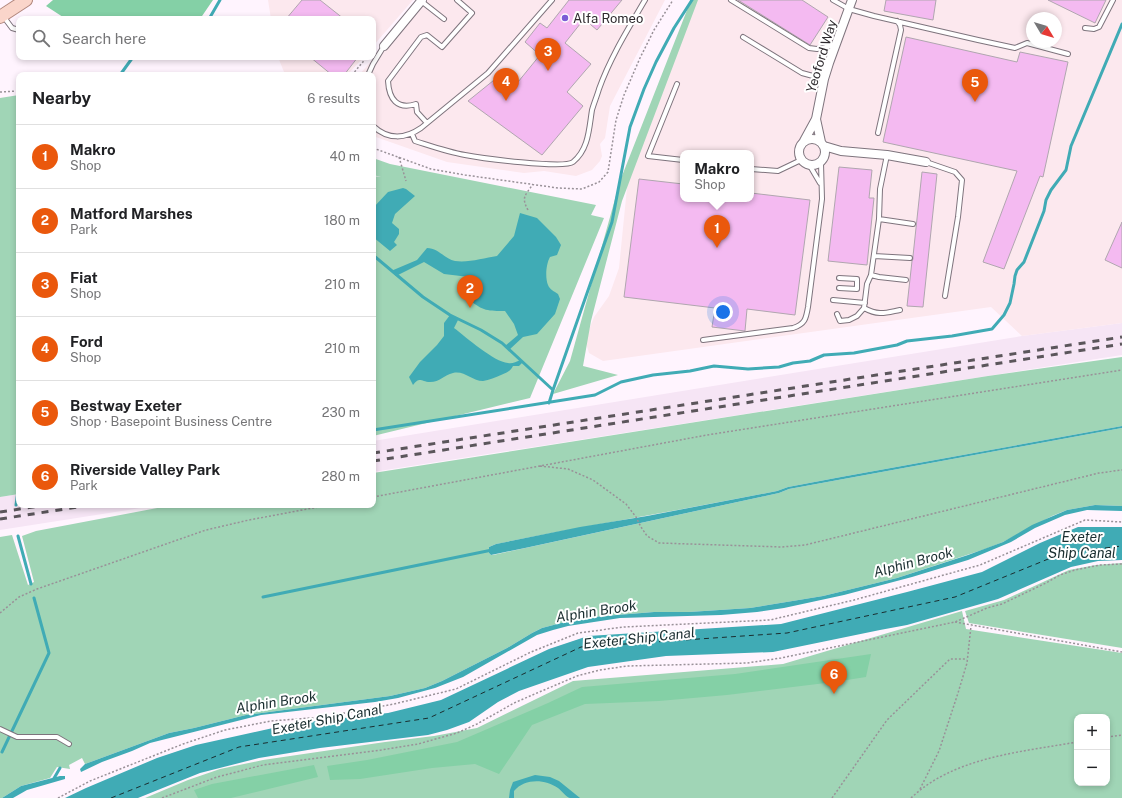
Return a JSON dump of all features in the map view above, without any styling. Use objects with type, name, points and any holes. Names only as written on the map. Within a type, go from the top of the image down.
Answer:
[{"type":"main road","points":[[1,16],[26,0]]},
{"type":"street","points":[[384,46],[421,0]]},
{"type":"street","name":"Yeoford Way","points":[[816,119],[824,79],[852,0]]},
{"type":"street","points":[[816,119],[798,152],[801,160],[810,166],[817,165],[832,153],[841,151]]},
{"type":"street","points":[[816,119],[826,154],[823,160]]},
{"type":"street","points":[[804,141],[813,139],[841,151],[887,155],[926,162]]},
{"type":"lane","points":[[421,0],[444,19]]},
{"type":"lane","points":[[427,124],[417,112],[416,104],[405,106],[395,101],[390,95],[388,81],[421,37],[427,35],[442,47],[458,30],[472,13],[457,0]]},
{"type":"lane","points":[[376,129],[387,134],[404,136],[412,134],[427,124],[488,73],[552,0]]},
{"type":"lane","points":[[412,134],[415,141],[463,155],[562,165],[571,164],[584,150],[590,131],[593,108],[602,80],[620,41],[644,0]]},
{"type":"lane","points":[[731,0],[809,48],[835,45]]},
{"type":"lane","points":[[833,0],[849,9],[897,21],[1015,48],[1027,43],[1068,54]]},
{"type":"lane","points":[[1085,28],[1094,29],[1099,27],[1113,0]]},
{"type":"lane","points":[[1,16],[12,28],[16,29]]},
{"type":"lane","points":[[878,133],[901,30],[897,21]]},
{"type":"lane","points":[[743,37],[802,73],[824,79]]},
{"type":"lane","points":[[376,59],[384,46]]},
{"type":"lane","points":[[369,72],[375,60]]},
{"type":"lane","points":[[677,84],[648,156],[680,160]]},
{"type":"lane","points":[[837,314],[840,321],[849,320],[857,316],[864,308],[866,284],[871,275],[874,256],[879,220],[880,189],[887,155]]},
{"type":"lane","points":[[754,169],[778,171],[801,160]]},
{"type":"lane","points":[[703,340],[793,328],[801,325],[806,318],[822,199],[821,184],[823,160]]},
{"type":"lane","points":[[926,162],[956,172],[962,180],[958,216],[945,296]]},
{"type":"lane","points":[[810,166],[821,184]]},
{"type":"lane","points":[[879,220],[913,224]]},
{"type":"lane","points":[[874,256],[910,258]]},
{"type":"lane","points":[[871,275],[906,280]]},
{"type":"lane","points":[[839,278],[858,279],[857,288],[839,288]]},
{"type":"lane","points":[[857,284],[866,284]]},
{"type":"lane","points":[[833,300],[865,303]]},
{"type":"lane","points":[[864,308],[878,314],[900,310]]},
{"type":"lane","points":[[0,729],[14,736],[57,737],[69,744]]},
{"type":"path","points":[[376,149],[431,169],[493,179],[558,188],[582,189],[599,182],[608,172],[616,120],[624,94],[654,30],[673,0]]},
{"type":"path","points":[[354,72],[364,60]]},
{"type":"path","points":[[0,92],[16,91]]},
{"type":"path","points":[[399,157],[406,181]]},
{"type":"path","points":[[528,210],[524,202],[525,197],[533,184]]},
{"type":"path","points":[[376,496],[715,434],[1122,370]]},
{"type":"path","points":[[536,466],[568,469],[593,480],[626,504],[636,517],[647,536],[659,543],[782,547],[805,545],[1099,473],[1122,470]]},
{"type":"path","points":[[0,613],[19,597],[38,589],[206,530],[313,508]]},
{"type":"path","points":[[58,798],[90,781],[183,744],[225,730],[271,721],[324,717],[394,704],[456,689],[531,652],[578,633],[624,627],[770,620],[854,600],[980,565],[1085,520],[1122,522]]},
{"type":"path","points":[[162,798],[217,777],[263,765],[418,744],[457,733],[477,724],[514,703],[577,676],[600,670],[627,666],[747,663],[781,658],[955,622],[987,608],[1002,604],[1060,575],[1075,570],[1100,565],[1122,564]]},
{"type":"path","points":[[955,622],[1122,652]]},
{"type":"path","points":[[920,789],[939,751],[958,693],[967,659],[971,626]]},
{"type":"path","points":[[832,798],[887,720],[950,659],[967,659]]},
{"type":"path","points":[[1110,737],[1122,735]]},
{"type":"path","points":[[911,798],[920,789],[953,771],[985,759],[1074,743]]},
{"type":"shaded area","points":[[268,0],[413,0],[376,43],[376,16],[271,16]]},
{"type":"shaded area","points":[[425,0],[665,0],[610,106],[605,138],[600,144],[602,156],[600,161],[592,170],[576,176],[544,171],[524,173],[447,162],[376,137],[376,72],[362,72],[372,60],[376,60],[376,56]]},
{"type":"shaded area","points":[[696,0],[1122,0],[1122,323],[1022,336],[991,307],[603,361],[589,353],[585,340],[594,317],[609,296],[619,268],[628,178]]},
{"type":"shaded area","points":[[279,60],[361,60],[350,72],[284,72]]},
{"type":"shaded area","points":[[1122,323],[1122,355],[376,472],[376,441],[1022,336]]},
{"type":"shaded area","points":[[16,494],[16,508],[141,508],[0,530],[0,497]]},
{"type":"green space","points":[[53,0],[213,0],[202,16],[61,16],[46,6]]},
{"type":"green space","points":[[691,0],[698,0],[622,201],[591,321],[583,366],[618,375],[553,394],[570,361],[620,181]]},
{"type":"green space","points":[[16,95],[16,494],[0,497],[0,98]]},
{"type":"green space","points":[[376,159],[390,164],[596,205],[591,215],[604,218],[530,398],[376,435],[376,176],[381,177],[376,176]]},
{"type":"green space","points":[[1122,357],[1122,426],[841,477],[788,487],[777,491],[742,498],[496,544],[489,547],[489,553],[493,555],[779,493],[789,489],[1122,428],[1122,506],[1095,505],[1067,510],[1052,516],[1003,542],[985,549],[897,578],[823,596],[750,608],[689,612],[654,612],[580,618],[542,628],[507,648],[425,688],[390,696],[246,715],[169,733],[85,764],[82,758],[69,765],[70,769],[57,767],[50,778],[21,786],[0,798],[0,537],[12,535],[28,585],[34,582],[22,536],[36,531],[157,508],[376,508],[376,473],[988,376]]},
{"type":"green space","points":[[1122,563],[1122,648],[969,623],[965,611],[1004,600],[1069,570],[1096,565]]},
{"type":"green space","points":[[962,611],[966,629],[1122,653],[1122,798],[145,798],[188,780],[220,769],[263,760],[434,736],[477,728],[573,681],[783,664]]},
{"type":"green space","points":[[871,654],[866,677],[727,695],[659,701],[585,704],[532,725],[499,774],[475,764],[432,768],[360,779],[330,780],[327,766],[367,760],[457,742],[582,687],[735,674]]},
{"type":"green space","points":[[314,765],[318,777],[231,798],[198,798],[194,790],[212,784]]},
{"type":"water","points":[[403,188],[415,196],[395,214],[392,223],[399,229],[399,234],[394,242],[397,245],[390,251],[376,239],[376,205],[388,192]]},
{"type":"water","points":[[520,213],[537,218],[556,237],[561,245],[557,255],[550,257],[546,275],[549,287],[558,294],[560,299],[555,314],[537,334],[523,337],[509,350],[505,346],[518,335],[514,324],[505,311],[486,310],[470,300],[469,277],[444,274],[424,262],[396,276],[391,271],[417,260],[427,248],[431,248],[455,261],[471,261],[497,256],[514,236]]},
{"type":"water","points":[[450,315],[458,320],[454,328],[488,354],[502,362],[512,363],[520,360],[523,362],[519,366],[513,366],[511,370],[495,378],[485,381],[479,381],[457,372],[433,382],[419,380],[413,385],[409,377],[420,362],[444,336],[444,323]]},
{"type":"water","points":[[1122,426],[1122,428],[789,489],[779,493],[525,548],[491,555],[489,553],[489,547],[496,544],[580,527],[647,516],[777,491],[788,487]]},
{"type":"water","points":[[1095,505],[1122,506],[1122,511],[1087,510],[1065,515],[1035,528],[1011,542],[968,560],[844,595],[784,608],[721,615],[620,618],[568,626],[537,635],[463,677],[435,688],[398,698],[375,702],[261,715],[150,743],[81,772],[80,769],[85,764],[169,733],[246,715],[390,696],[425,688],[507,648],[542,628],[580,618],[654,612],[689,612],[750,608],[823,596],[897,578],[1003,542],[1032,525],[1067,510]]},
{"type":"water","name":"Exeter Ship Canal","points":[[1078,527],[1122,527],[1122,560],[1098,561],[1071,567],[998,599],[907,625],[773,652],[666,656],[588,667],[519,691],[498,702],[469,722],[428,735],[320,748],[259,758],[200,773],[138,798],[65,798],[157,758],[196,745],[291,724],[388,713],[441,700],[549,649],[588,636],[781,624],[982,572],[1040,543]]},
{"type":"water","points":[[535,775],[550,777],[559,781],[580,798],[570,798],[553,785],[535,781],[519,787],[514,791],[514,798],[509,798],[513,782]]},
{"type":"water","points":[[65,776],[65,779],[27,790],[13,798],[2,798],[21,786]]},
{"type":"building","points":[[302,0],[320,0],[340,16],[289,16]]},
{"type":"building","points":[[569,0],[622,0],[597,30],[584,19],[565,43],[591,64],[567,92],[583,106],[542,155],[468,101],[504,72],[518,82],[540,55],[525,42],[540,23],[547,28]]},
{"type":"building","points":[[738,0],[802,0],[828,17],[810,45]]},
{"type":"building","points":[[886,0],[936,0],[933,20],[884,11]]},
{"type":"building","points":[[1048,0],[1106,0],[1095,23]]},
{"type":"building","points":[[906,37],[1017,62],[1020,52],[1068,62],[1043,177],[1040,176],[1004,269],[983,262],[1017,171],[883,142]]},
{"type":"building","points":[[314,60],[356,60],[346,72],[328,72]]},
{"type":"building","points":[[839,167],[872,170],[869,198],[874,198],[867,265],[828,261]]},
{"type":"building","points":[[922,172],[937,174],[923,307],[907,306]]},
{"type":"building","points":[[639,179],[680,184],[680,202],[754,202],[754,193],[810,200],[795,315],[747,309],[745,331],[712,327],[715,308],[624,297]]},
{"type":"building","points":[[1122,222],[1122,268],[1105,260]]},
{"type":"waterway","points":[[211,16],[220,0]]},
{"type":"waterway","points":[[553,390],[612,222],[630,127],[656,62],[674,28],[692,0]]},
{"type":"waterway","points":[[376,430],[595,395],[621,382],[653,375],[690,371],[714,366],[748,369],[779,367],[793,363],[810,361],[824,355],[854,353],[897,345],[907,341],[952,336],[992,329],[1004,315],[1010,303],[1017,270],[1024,262],[1044,211],[1046,200],[1051,190],[1066,170],[1071,146],[1122,24]]},
{"type":"waterway","points":[[122,72],[131,60]]},
{"type":"waterway","points":[[376,258],[423,297],[450,315],[481,330],[502,343],[553,390],[549,403]]},
{"type":"waterway","points":[[18,536],[31,584]]},
{"type":"waterway","points":[[263,597],[492,550]]},
{"type":"waterway","points":[[2,752],[49,653],[34,598]]},
{"type":"waterway","points":[[53,780],[60,768]]},
{"type":"ferry route","points":[[111,798],[239,747],[429,718],[581,647],[787,633],[955,597],[1063,553],[1122,546]]},
{"type":"railway","points":[[376,453],[1122,337]]},
{"type":"railway","points":[[376,461],[1122,344]]},
{"type":"railway","points":[[0,512],[26,508]]},
{"type":"railway","points":[[0,519],[72,508]]},
{"type":"place","name":"Alfa Romeo","points":[[565,18]]},
{"type":"place","name":"Fiat","points":[[548,71]]},
{"type":"place","name":"Ford","points":[[506,101]]},
{"type":"place","name":"Bestway Exeter","points":[[975,102]]},
{"type":"place","name":"Makro","points":[[717,248]]},
{"type":"place","name":"Matford Marshes","points":[[470,308]]},
{"type":"place","name":"Riverside Valley Park","points":[[834,694]]},
{"type":"water label","name":"Alphin Brook","points":[[913,562]]},
{"type":"water label","name":"Alphin Brook","points":[[596,611]]},
{"type":"water label","name":"Alphin Brook","points":[[276,702]]}]
